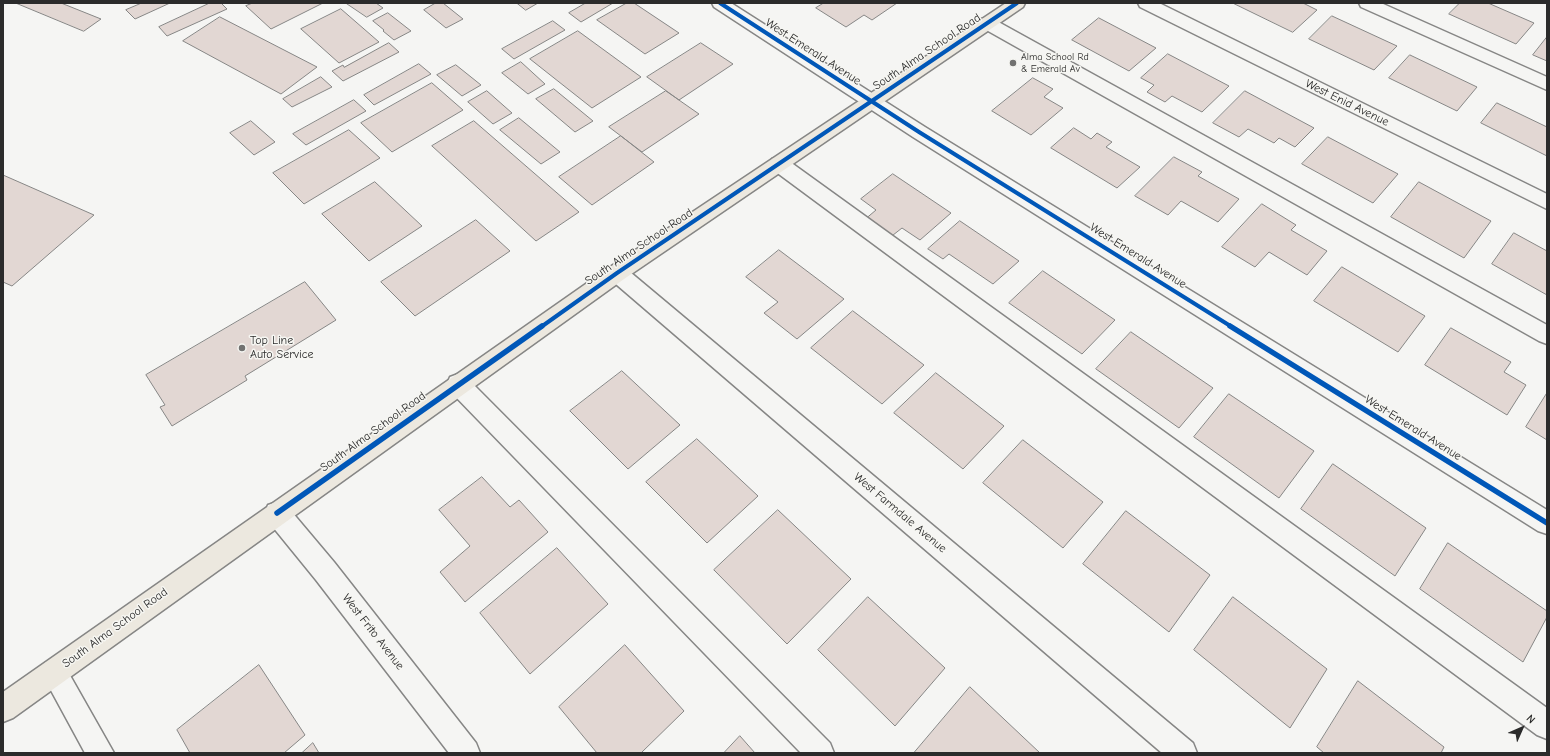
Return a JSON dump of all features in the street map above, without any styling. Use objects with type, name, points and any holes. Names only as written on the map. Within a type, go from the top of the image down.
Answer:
[{"type":"main road","name":"South Alma School Road","points":[[3,708],[458,384],[617,273],[1017,3]]},
{"type":"street","name":"West Emerald Avenue","points":[[720,3],[872,102],[1547,523]]},
{"type":"street","name":"West Enid Avenue","points":[[1146,3],[1547,202]]},
{"type":"street","points":[[1367,3],[1547,84]]},
{"type":"street","points":[[987,23],[1547,335]]},
{"type":"street","points":[[779,164],[1547,725]]},
{"type":"street","name":"West Farmdale Avenue","points":[[617,273],[1183,753]]},
{"type":"street","points":[[458,384],[820,753]]},
{"type":"street","name":"West Frito Avenue","points":[[277,513],[325,571],[466,753]]},
{"type":"street","points":[[54,672],[100,753]]},
{"type":"building","points":[[16,3],[61,3],[101,19],[84,31]]},
{"type":"building","points":[[142,3],[170,3],[135,19],[126,10]]},
{"type":"building","points":[[210,3],[221,3],[227,9],[167,36],[159,27]]},
{"type":"building","points":[[253,3],[323,3],[271,29],[246,6]]},
{"type":"building","points":[[346,3],[376,3],[383,8],[367,17]]},
{"type":"building","points":[[436,3],[443,3],[463,19],[446,28],[424,10]]},
{"type":"building","points":[[517,3],[538,3],[526,10]]},
{"type":"building","points":[[586,3],[613,3],[581,22],[569,13]]},
{"type":"building","points":[[627,3],[634,3],[679,33],[645,54],[597,20]]},
{"type":"building","points":[[824,3],[897,3],[872,20],[864,15],[846,27],[816,8]]},
{"type":"building","points":[[1233,3],[1303,3],[1317,10],[1293,32]]},
{"type":"building","points":[[1460,3],[1488,3],[1534,23],[1516,44],[1449,14]]},
{"type":"building","points":[[341,9],[379,42],[339,63],[301,29]]},
{"type":"building","points":[[388,13],[411,31],[394,40],[373,21]]},
{"type":"building","points":[[1332,16],[1397,46],[1374,70],[1309,39]]},
{"type":"building","points":[[220,17],[317,67],[281,94],[183,41]]},
{"type":"building","points":[[1099,18],[1156,48],[1129,71],[1072,40]]},
{"type":"building","points":[[553,21],[565,30],[514,59],[502,49]]},
{"type":"building","points":[[578,31],[641,77],[592,108],[530,59]]},
{"type":"building","points":[[1547,37],[1547,61],[1533,55]]},
{"type":"building","points":[[389,43],[399,52],[343,81],[332,71],[343,65],[344,67]]},
{"type":"building","points":[[701,43],[733,64],[679,100],[647,77]]},
{"type":"building","points":[[1168,54],[1229,86],[1202,112],[1172,96],[1165,102],[1147,92],[1154,85],[1141,78]]},
{"type":"building","points":[[1410,55],[1477,87],[1457,111],[1389,78]]},
{"type":"building","points":[[521,62],[545,84],[528,94],[502,73]]},
{"type":"building","points":[[419,64],[431,74],[374,105],[364,95]]},
{"type":"building","points":[[456,65],[481,85],[462,96],[437,75]]},
{"type":"building","points":[[321,77],[332,87],[292,107],[283,99]]},
{"type":"building","points":[[1033,78],[1053,89],[1044,97],[1063,108],[1031,135],[992,111]]},
{"type":"building","points":[[432,83],[463,110],[392,152],[361,123]]},
{"type":"building","points":[[554,89],[593,121],[575,132],[536,99]]},
{"type":"building","points":[[487,91],[512,113],[493,124],[468,102]]},
{"type":"building","points":[[666,91],[699,114],[642,152],[609,127]]},
{"type":"building","points":[[1245,91],[1314,128],[1295,147],[1279,138],[1274,143],[1248,129],[1239,137],[1213,123]]},
{"type":"building","points":[[354,100],[366,111],[306,145],[293,134]]},
{"type":"building","points":[[1497,103],[1547,127],[1547,156],[1481,123]]},
{"type":"building","points":[[519,118],[560,152],[541,164],[500,130]]},
{"type":"building","points":[[251,121],[275,142],[254,155],[230,133]]},
{"type":"building","points":[[474,121],[579,212],[536,241],[432,146]]},
{"type":"building","points":[[1074,128],[1091,139],[1097,133],[1112,142],[1106,147],[1140,167],[1117,188],[1051,148]]},
{"type":"building","points":[[349,130],[380,158],[304,204],[273,173]]},
{"type":"building","points":[[621,136],[654,162],[592,205],[559,177]]},
{"type":"building","points":[[1328,137],[1398,174],[1373,203],[1302,164]]},
{"type":"building","points":[[1174,157],[1202,172],[1198,176],[1239,199],[1218,222],[1181,201],[1168,215],[1135,196]]},
{"type":"building","points":[[893,174],[951,213],[920,240],[902,228],[888,239],[863,221],[876,210],[861,199]]},
{"type":"building","points":[[3,175],[94,215],[12,286],[3,282]]},
{"type":"building","points":[[375,182],[422,226],[369,261],[322,214]]},
{"type":"building","points":[[1419,182],[1491,221],[1464,258],[1391,217]]},
{"type":"building","points":[[1262,204],[1296,225],[1291,230],[1327,251],[1307,275],[1269,252],[1255,267],[1222,247]]},
{"type":"building","points":[[476,220],[510,251],[415,316],[381,282]]},
{"type":"building","points":[[960,221],[1019,261],[993,284],[949,254],[943,259],[928,249]]},
{"type":"building","points":[[1514,233],[1547,251],[1547,295],[1492,264]]},
{"type":"building","points":[[779,250],[844,299],[797,339],[764,313],[778,302],[746,277]]},
{"type":"building","points":[[1342,267],[1425,316],[1398,352],[1314,301]]},
{"type":"building","points":[[1043,271],[1115,320],[1082,354],[1009,303]]},
{"type":"building","name":"Top Line Auto Service","points":[[305,282],[336,320],[245,376],[247,380],[172,426],[160,407],[165,405],[146,375]]},
{"type":"building","points":[[853,311],[924,365],[882,404],[811,348]]},
{"type":"building","points":[[1451,328],[1511,362],[1504,372],[1526,385],[1507,415],[1425,365]]},
{"type":"building","points":[[1131,332],[1213,388],[1179,428],[1096,369]]},
{"type":"building","points":[[622,371],[680,425],[628,469],[570,411]]},
{"type":"building","points":[[936,373],[1004,426],[963,469],[894,413]]},
{"type":"building","points":[[1547,393],[1547,440],[1526,427]]},
{"type":"building","points":[[1229,394],[1314,451],[1279,498],[1194,437]]},
{"type":"building","points":[[697,439],[758,496],[707,543],[646,482]]},
{"type":"building","points":[[1023,440],[1103,502],[1063,548],[983,483]]},
{"type":"building","points":[[1333,464],[1426,528],[1395,576],[1301,509]]},
{"type":"building","points":[[482,477],[510,507],[519,500],[548,532],[465,602],[440,572],[470,546],[439,510]]},
{"type":"building","points":[[778,510],[851,579],[787,644],[714,570]]},
{"type":"building","points":[[1126,511],[1210,575],[1169,632],[1083,564]]},
{"type":"building","points":[[1448,543],[1547,611],[1547,617],[1523,662],[1420,589]]},
{"type":"building","points":[[557,548],[608,604],[530,674],[480,613]]},
{"type":"building","points":[[868,597],[945,668],[895,726],[818,650]]},
{"type":"building","points":[[1233,597],[1327,669],[1290,728],[1194,650]]},
{"type":"building","points":[[625,645],[684,711],[641,753],[597,753],[559,707]]},
{"type":"building","points":[[259,665],[305,735],[284,753],[190,753],[177,730]]},
{"type":"building","points":[[1358,681],[1444,747],[1441,753],[1324,753],[1317,747]]},
{"type":"building","points":[[970,687],[1040,753],[914,753]]},
{"type":"building","points":[[740,736],[755,753],[724,753]]},
{"type":"building","points":[[313,743],[319,753],[302,753]]},
{"type":"cycle path","points":[[720,3],[919,132],[1547,523]]},
{"type":"cycle path","points":[[277,513],[617,273],[1017,3]]},
{"type":"place","name":"Alma School Rd & Emerald Av","points":[[1013,63]]},
{"type":"place","name":"Top Line Auto Service","points":[[242,348]]}]
